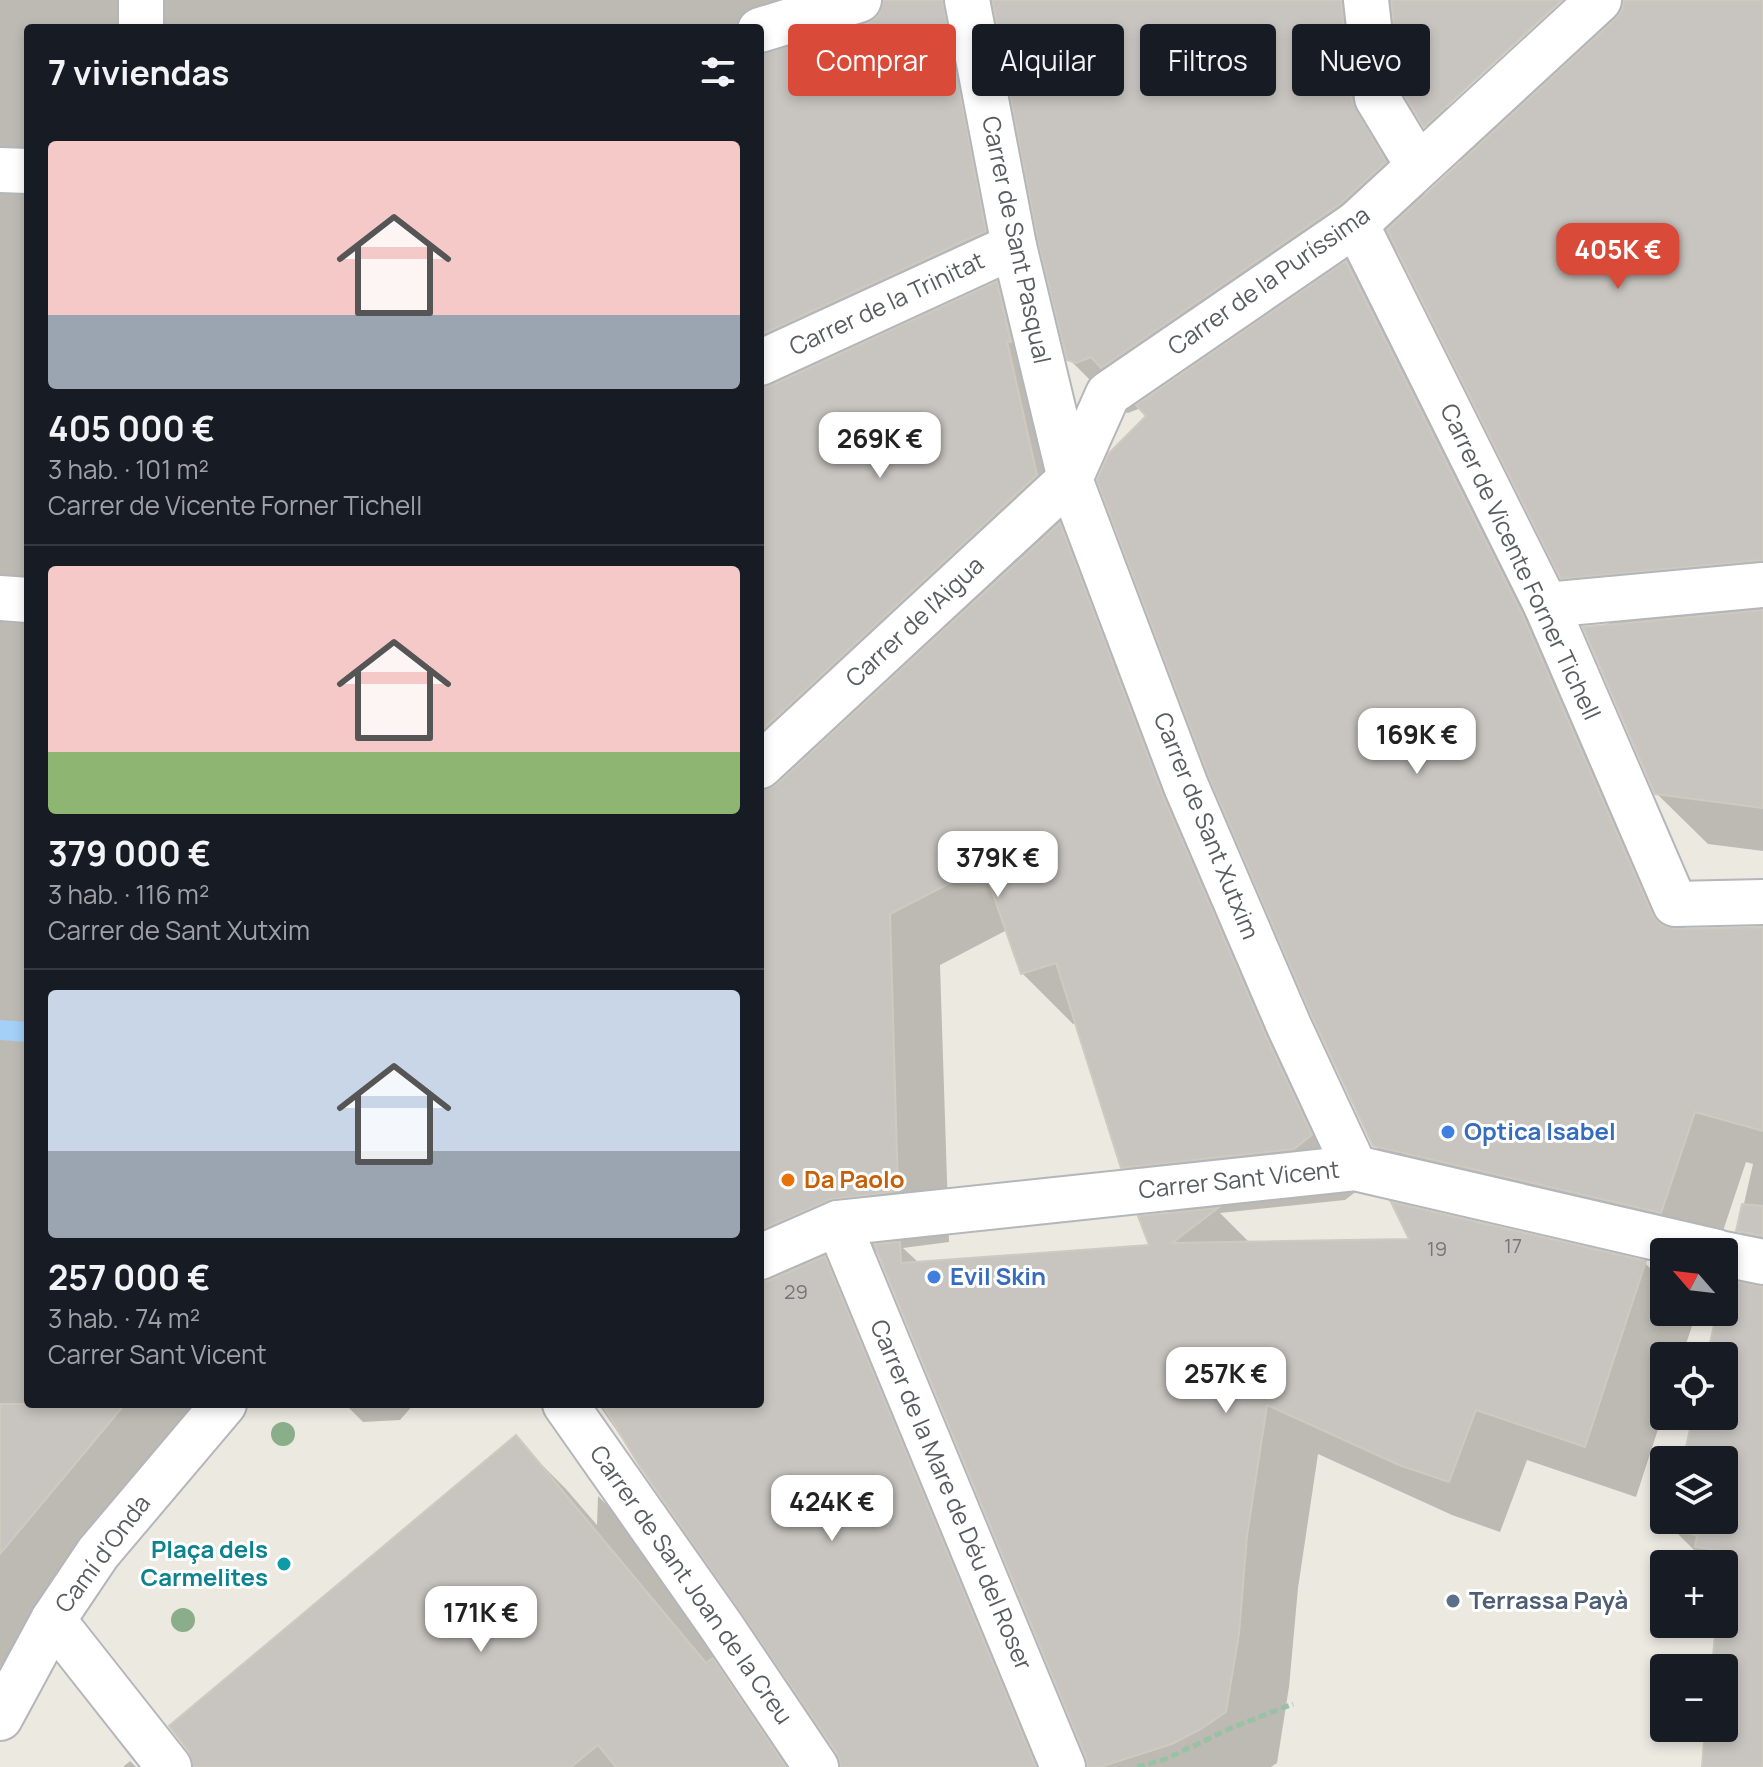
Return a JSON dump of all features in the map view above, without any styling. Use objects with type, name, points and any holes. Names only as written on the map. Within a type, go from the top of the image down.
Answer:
[{"type":"street","points":[[141,0],[141,24]]},
{"type":"street","points":[[764,29],[859,0]]},
{"type":"street","name":"Carrer de Sant Pasqual","points":[[967,0],[1014,246],[1070,479]]},
{"type":"street","points":[[1366,0],[1377,98],[1418,166]]},
{"type":"street","name":"Carrer de la Puríssima","points":[[1070,479],[1108,394],[1356,224],[1599,0]]},
{"type":"street","points":[[0,170],[24,171]]},
{"type":"street","name":"Carrer de Vicente Forner Tichell","points":[[1356,224],[1546,605],[1675,904],[1763,902]]},
{"type":"street","name":"Carrer de la Trinitat","points":[[764,361],[1014,246]]},
{"type":"street","name":"Carrer de l'Aigua","points":[[764,762],[1070,479]]},
{"type":"street","name":"Carrer de Sant Xutxim","points":[[1070,479],[1186,786],[1289,1026],[1355,1168]]},
{"type":"street","points":[[1546,605],[1763,585]]},
{"type":"street","points":[[0,598],[24,600]]},
{"type":"street","name":"Carrer Sant Vicent","points":[[764,1255],[838,1223],[1355,1168],[1657,1238]]},
{"type":"street","name":"Carrer de la Mare de Déu del Roser","points":[[838,1223],[1063,1767]]},
{"type":"street","points":[[1738,1257],[1763,1262]]},
{"type":"street","name":"Camí d'Onda","points":[[0,1718],[53,1620],[98,1553],[221,1408]]},
{"type":"street","name":"Carrer de Sant Joan de la Creu","points":[[568,1408],[816,1767]]},
{"type":"street","points":[[53,1620],[169,1767]]},
{"type":"path","points":[[1137,1767],[1166,1759],[1231,1728],[1293,1704]]},
{"type":"building","points":[[883,0],[943,0],[947,24],[866,24],[878,16]]},
{"type":"building","points":[[992,0],[1341,0],[1344,24],[1292,24],[1292,96],[1351,96],[1386,162],[1340,204],[1101,368],[1091,357],[1076,363],[1067,360],[1038,241],[1010,96],[1124,96],[1124,24],[997,24]]},
{"type":"building","points":[[1391,0],[1562,0],[1424,127],[1405,96],[1430,96],[1430,24],[1394,24]]},
{"type":"building","points":[[1623,0],[1763,0],[1763,560],[1561,579],[1387,230],[1616,18],[1623,8]]},
{"type":"building","points":[[788,46],[788,96],[956,96],[956,70],[986,231],[764,333],[764,53]]},
{"type":"building","points":[[1346,261],[1523,616],[1652,914],[1662,925],[1676,929],[1763,927],[1763,1131],[1695,1112],[1661,1213],[1373,1146],[1312,1016],[1209,777],[1097,480],[1109,453],[1146,416],[1136,405]]},
{"type":"building","points":[[997,281],[1037,475],[764,728],[764,387]]},
{"type":"building","points":[[1060,523],[1163,796],[1312,1135],[1294,1149],[1121,1168],[1056,963],[1021,974],[983,866],[890,914],[898,1191],[829,1200],[764,1228],[764,789],[777,784]]},
{"type":"building","points":[[1763,610],[1763,808],[1655,794],[1583,627]]},
{"type":"building","points":[[1391,1202],[1646,1261],[1585,1447],[1476,1410],[1449,1482],[1399,1465],[1267,1405],[1247,1536],[1239,1634],[1226,1712],[1172,1744],[1100,1767],[1087,1767],[1086,1757],[874,1244],[900,1242],[901,1263],[1149,1245],[1138,1216],[1218,1208],[1172,1243],[1409,1239]]},
{"type":"building","points":[[1742,1204],[1763,1206],[1763,1236],[1736,1231]]},
{"type":"building","points":[[825,1256],[1036,1767],[841,1767],[837,1753],[639,1465],[604,1408],[764,1408],[764,1281]]},
{"type":"building","points":[[1738,1282],[1763,1286],[1763,1767],[1702,1767],[1704,1742],[1738,1742],[1738,1654],[1713,1654],[1715,1638],[1738,1638],[1738,1550],[1695,1547],[1697,1536],[1691,1534],[1738,1534],[1738,1446],[1686,1446],[1690,1430],[1738,1430],[1738,1342],[1710,1342],[1714,1326],[1738,1326]]},
{"type":"building","points":[[0,1404],[24,1404],[24,1408],[122,1408],[0,1554]]},
{"type":"building","points":[[516,1435],[706,1663],[713,1658],[786,1767],[616,1767],[598,1745],[571,1767],[193,1767],[189,1752],[169,1726]]},
{"type":"waterway","points":[[0,1030],[24,1032]]},
{"type":"place","name":"Optica Isabel","points":[[1448,1132]]},
{"type":"place","name":"Da Paolo","points":[[788,1180]]},
{"type":"place","name":"Evil Skin","points":[[934,1277]]},
{"type":"place","name":"Plaça dels Carmelites","points":[[284,1564]]},
{"type":"place","name":"Terrassa Payà","points":[[1453,1601]]}]
